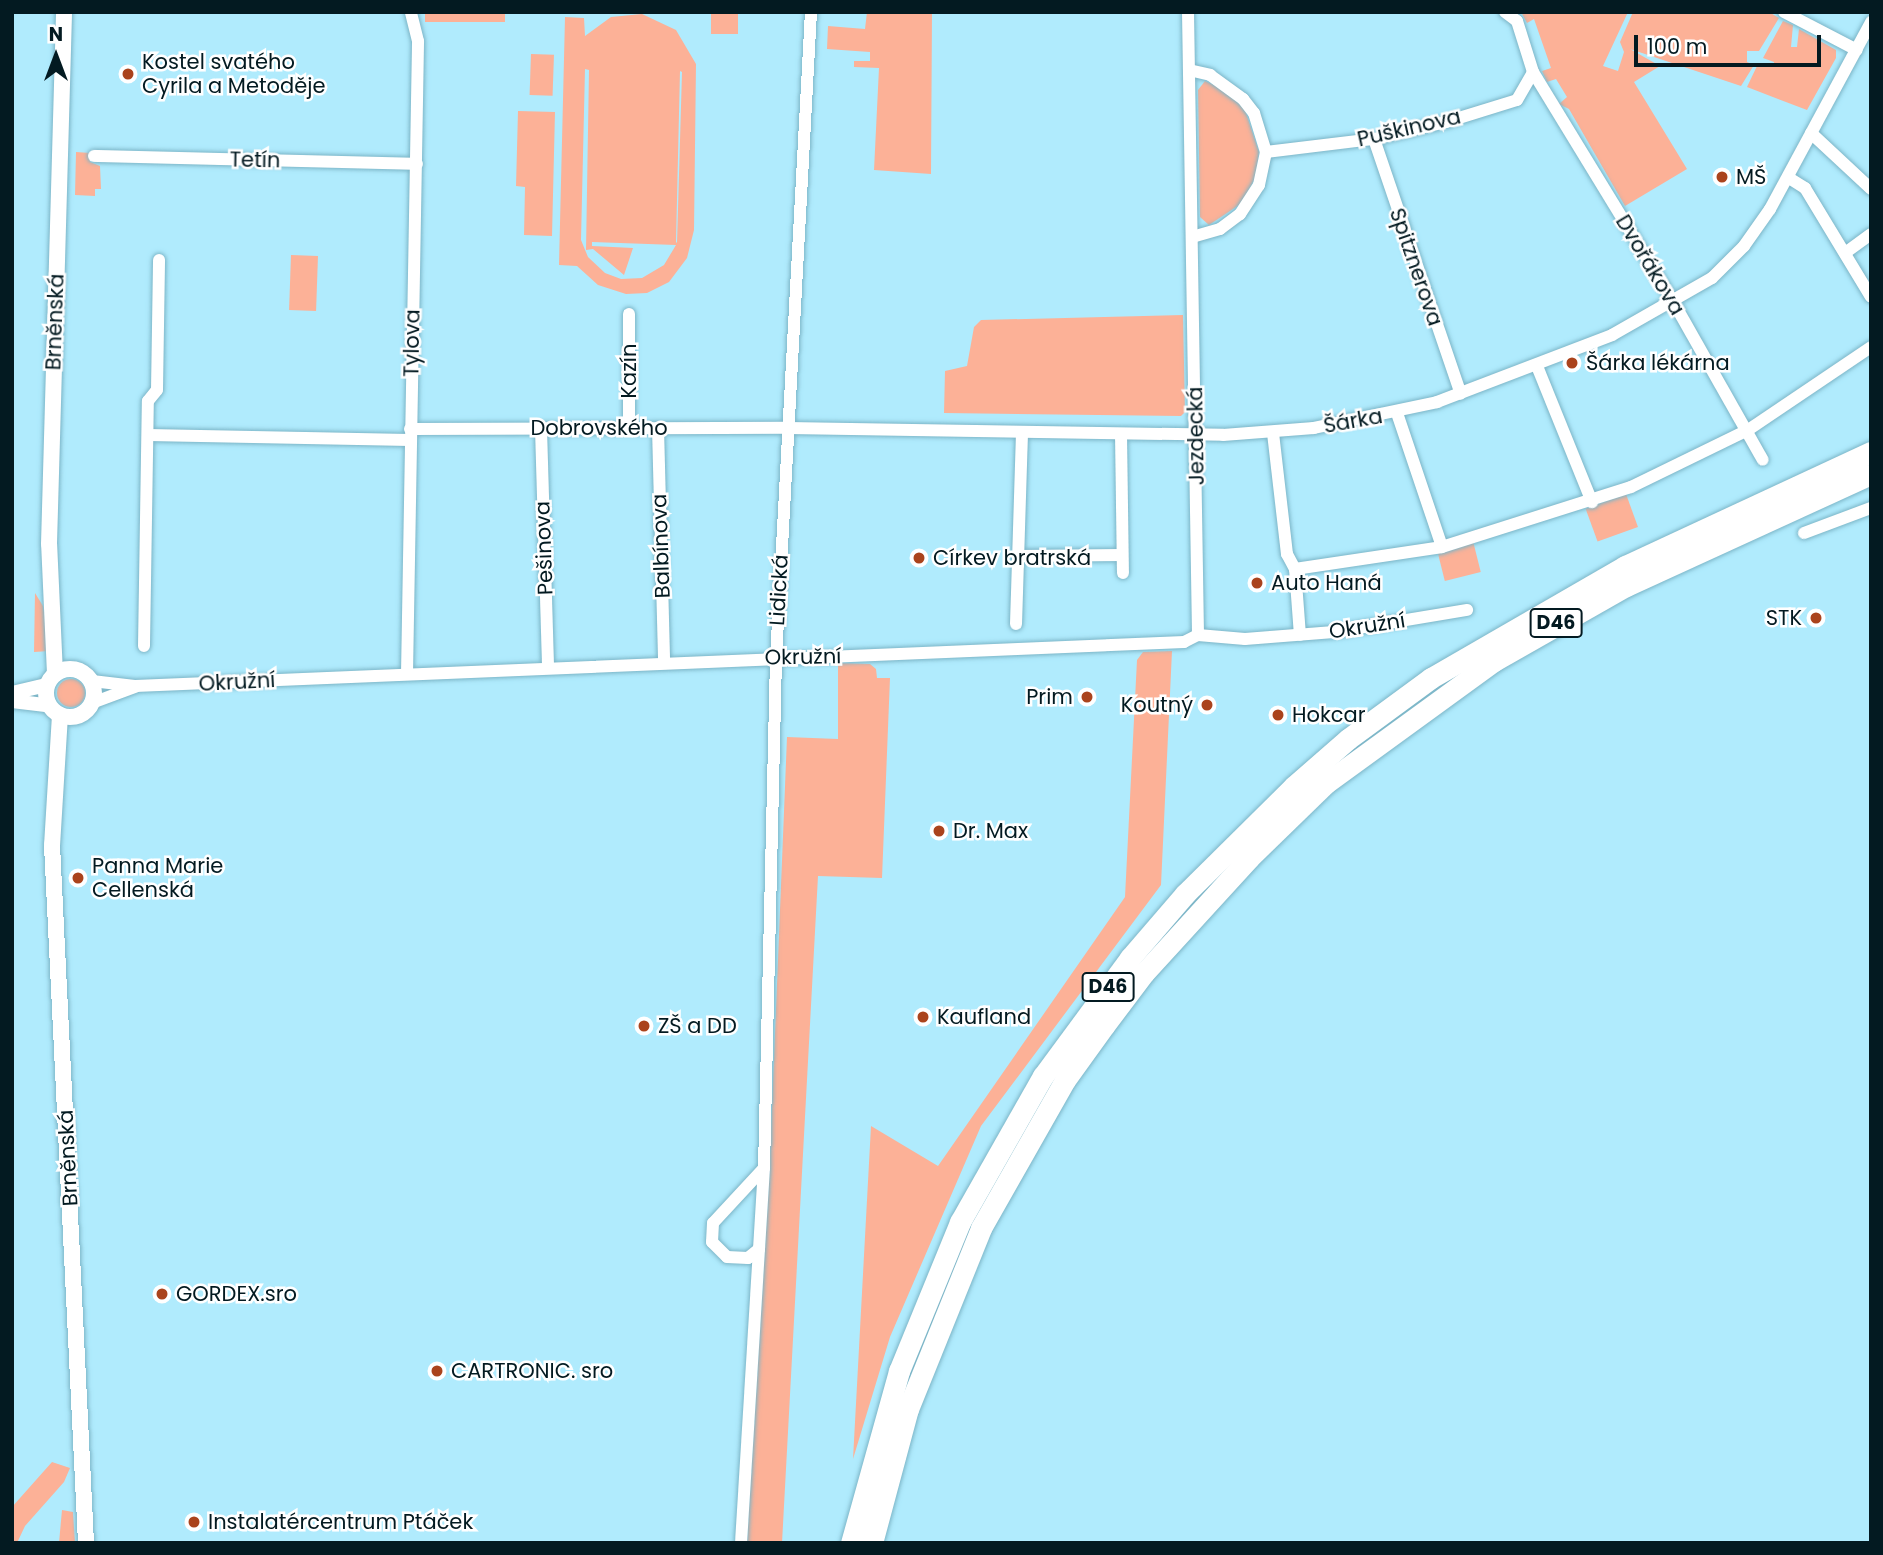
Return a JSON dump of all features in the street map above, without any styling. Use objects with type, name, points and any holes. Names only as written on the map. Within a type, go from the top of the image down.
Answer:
[{"type":"highway","name":"D46","points":[[851,1543],[899,1371],[960,1222],[1043,1076],[1130,958],[1185,894],[1302,779],[1431,678],[1625,566],[1871,452]]},
{"type":"highway","name":"D46","points":[[872,1543],[912,1397],[981,1228],[1065,1080],[1144,973],[1196,915],[1326,783],[1444,694],[1547,628],[1626,586],[1871,474]]},
{"type":"highway","points":[[1808,502],[1871,485]]},
{"type":"main road","name":"Brněnská","points":[[64,12],[49,544],[56,631],[51,679],[61,713],[52,845],[86,1543]]},
{"type":"main road","name":"Brněnská","points":[[56,631],[75,669]]},
{"type":"main road","points":[[51,679],[75,669],[92,681],[92,703],[61,713]]},
{"type":"street","name":"Tylova","points":[[407,674],[418,41],[411,12]]},
{"type":"street","name":"Lidická","points":[[741,1543],[764,1168],[776,658],[811,12]]},
{"type":"street","name":"Jezdecká","points":[[1188,12],[1198,635]]},
{"type":"street","name":"Dvořákova","points":[[1505,12],[1521,27],[1533,72],[1674,303],[1763,460]]},
{"type":"street","points":[[1784,12],[1857,50]]},
{"type":"street","name":"Šárka","points":[[788,428],[1121,435],[1273,433],[1397,413],[1461,394],[1537,366],[1674,303],[1731,260],[1760,226],[1789,178],[1871,22]]},
{"type":"street","points":[[1189,71],[1210,75],[1243,99],[1254,113],[1266,152],[1259,185],[1240,215],[1220,229],[1192,237]]},
{"type":"street","name":"Puškinova","points":[[1266,152],[1374,139],[1517,100],[1533,72]]},
{"type":"street","points":[[1811,133],[1871,189]]},
{"type":"street","name":"Spitznerova","points":[[1374,139],[1461,394]]},
{"type":"street","name":"Tetín","points":[[94,156],[417,164]]},
{"type":"street","points":[[1789,178],[1805,188],[1871,297]]},
{"type":"street","points":[[1845,254],[1871,234]]},
{"type":"street","points":[[144,646],[148,401],[157,390],[159,260]]},
{"type":"street","name":"Kazín","points":[[629,314],[629,428]]},
{"type":"street","points":[[1295,569],[1442,547],[1592,502],[1748,430],[1871,347]]},
{"type":"street","points":[[1537,366],[1592,502]]},
{"type":"street","points":[[1397,413],[1442,547]]},
{"type":"street","name":"Balbínova","points":[[658,428],[664,663]]},
{"type":"street","name":"Dobrovského","points":[[148,435],[410,435],[541,429],[788,428]]},
{"type":"street","name":"Pešinova","points":[[541,429],[548,667]]},
{"type":"street","points":[[1016,624],[1022,432]]},
{"type":"street","points":[[1273,433],[1287,554],[1295,569],[1300,635]]},
{"type":"street","points":[[1121,435],[1123,573]]},
{"type":"street","points":[[1804,533],[1871,508]]},
{"type":"street","points":[[1020,556],[1122,555]]},
{"type":"street","name":"Okružní","points":[[92,681],[135,686],[1185,642],[1198,635],[1245,639],[1300,635],[1467,610]]},
{"type":"street","points":[[12,693],[51,679]]},
{"type":"street","name":"Okružní","points":[[92,703],[135,686]]},
{"type":"street","points":[[12,701],[61,713]]},
{"type":"street","points":[[759,1249],[748,1258],[727,1257],[714,1246],[711,1230],[721,1211],[764,1168]]},
{"type":"shaded area","points":[[425,12],[505,12],[505,22],[425,22]]},
{"type":"shaded area","points":[[711,12],[738,12],[738,34],[711,34]]},
{"type":"shaded area","points":[[867,12],[932,12],[931,174],[874,170],[879,68],[854,67],[854,61],[870,61],[870,52],[827,49],[828,26],[865,29]]},
{"type":"shaded area","points":[[1521,12],[1628,12],[1603,66],[1618,71],[1624,52],[1620,42],[1633,12],[1769,12],[1779,18],[1759,51],[1747,51],[1747,62],[1754,65],[1741,86],[1630,49],[1660,66],[1634,82],[1687,169],[1625,206],[1569,109],[1559,104],[1567,97],[1556,79],[1547,82],[1542,71],[1551,68],[1534,19],[1527,23]]},
{"type":"shaded area","points":[[642,14],[676,30],[696,64],[694,230],[687,258],[669,282],[647,293],[626,294],[598,285],[577,266],[559,265],[565,17],[584,18],[585,36],[611,17]],"holes":[[[585,69],[589,70],[586,250],[593,249],[624,275],[633,248],[592,246],[592,242],[676,245],[664,265],[642,278],[621,279],[605,273],[588,257],[581,240]],[[680,71],[682,72],[677,243],[676,242]]]},
{"type":"shaded area","points":[[1783,21],[1793,25],[1791,47],[1797,47],[1799,29],[1836,50],[1836,58],[1807,110],[1747,87],[1757,66],[1774,67],[1774,62],[1763,58]]},
{"type":"shaded area","points":[[531,54],[554,55],[553,96],[530,95]]},
{"type":"shaded area","points":[[1205,81],[1226,90],[1245,110],[1259,152],[1256,176],[1242,203],[1209,225],[1200,217],[1198,90]]},
{"type":"shaded area","points":[[518,111],[555,112],[552,236],[524,235],[525,187],[516,186]]},
{"type":"shaded area","points":[[76,152],[90,153],[90,162],[100,166],[101,189],[95,189],[95,196],[75,195]]},
{"type":"shaded area","points":[[291,255],[318,256],[316,311],[289,310]]},
{"type":"shaded area","points":[[1183,315],[1185,412],[1181,416],[944,413],[945,371],[967,366],[974,327],[981,320]]},
{"type":"shaded area","points":[[1626,494],[1638,527],[1598,542],[1586,509]]},
{"type":"shaded area","points":[[1473,541],[1481,572],[1445,581],[1437,550]]},
{"type":"shaded area","points":[[35,593],[43,606],[50,651],[34,652]]},
{"type":"shaded area","points":[[1172,651],[1161,885],[981,1126],[890,1337],[853,1459],[871,1126],[938,1166],[1125,897],[1137,660],[1143,652]]},
{"type":"shaded area","points":[[838,663],[870,664],[876,669],[877,678],[890,678],[882,878],[818,876],[782,1543],[747,1543],[769,1182],[787,737],[838,739]]},
{"type":"shaded area","points":[[71,679],[81,683],[85,693],[81,703],[71,707],[61,703],[57,693],[61,683]]},
{"type":"shaded area","points":[[52,1462],[70,1468],[64,1482],[25,1526],[17,1543],[12,1543],[12,1507]]},
{"type":"shaded area","points":[[62,1510],[73,1512],[75,1543],[59,1543]]},
{"type":"place","name":"Kostel svatého Cyrila a Metoděje","points":[[128,74]]},
{"type":"place","name":"MŠ","points":[[1722,177]]},
{"type":"place","name":"Šárka lékárna","points":[[1572,363]]},
{"type":"place","name":"Církev bratrská","points":[[919,558]]},
{"type":"place","name":"Auto Haná","points":[[1257,583]]},
{"type":"place","name":"STK","points":[[1816,618]]},
{"type":"place","name":"Prim","points":[[1087,697]]},
{"type":"place","name":"Koutný","points":[[1207,705]]},
{"type":"place","name":"Hokcar","points":[[1278,715]]},
{"type":"place","name":"Dr. Max","points":[[939,831]]},
{"type":"place","name":"Panna Marie Cellenská","points":[[78,878]]},
{"type":"place","name":"Kaufland","points":[[923,1017]]},
{"type":"place","name":"ZŠ a DD","points":[[644,1026]]},
{"type":"place","name":"GORDEX.sro","points":[[162,1294]]},
{"type":"place","name":"CARTRONIC. sro","points":[[437,1371]]},
{"type":"place","name":"Instalatércentrum Ptáček","points":[[194,1522]]}]
